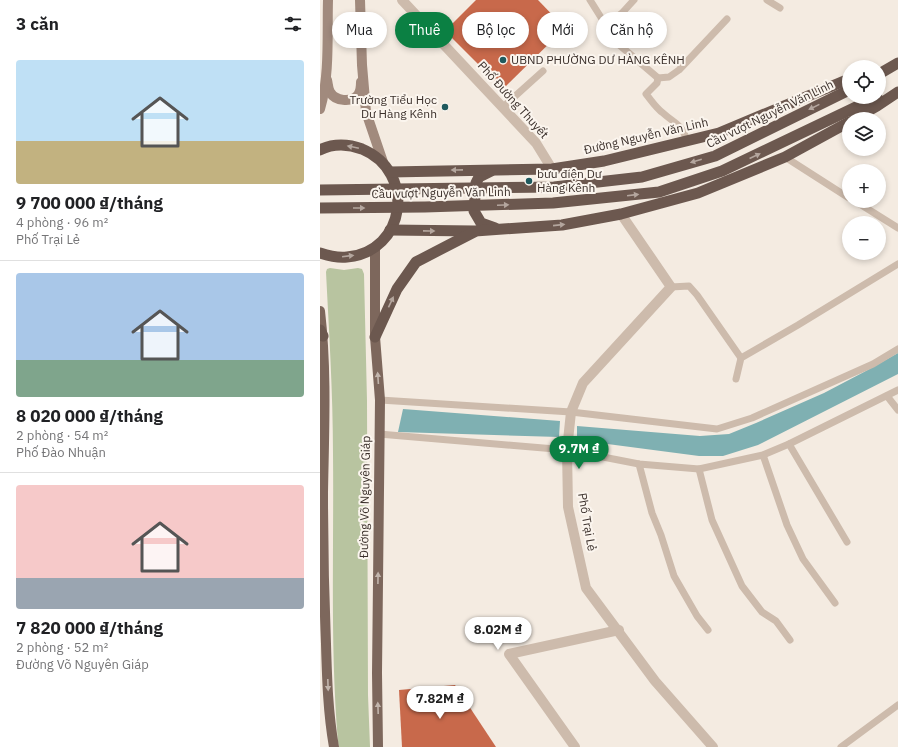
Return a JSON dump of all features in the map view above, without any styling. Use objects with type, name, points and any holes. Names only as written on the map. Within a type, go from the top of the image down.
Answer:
[{"type":"highway","points":[[886,66],[898,62]]},
{"type":"highway","points":[[886,70],[898,62]]},
{"type":"highway","name":"Đường Nguyễn Văn Linh","points":[[390,172],[552,168],[604,161],[719,133],[842,82]]},
{"type":"highway","name":"Cầu vượt Nguyễn Văn Linh","points":[[886,92],[898,87]]},
{"type":"highway","points":[[866,112],[898,92]]},
{"type":"highway","name":"Cầu vượt Nguyễn Văn Linh","points":[[320,190],[554,187],[642,177],[715,156],[842,93]]},
{"type":"highway","name":"Cầu vượt Nguyễn Văn Linh","points":[[320,208],[553,204],[659,192],[722,172],[862,104]]},
{"type":"highway","points":[[390,230],[475,231],[562,225],[621,214],[698,193],[785,157],[842,126]]},
{"type":"highway","points":[[320,150],[340,145],[356,146],[370,153],[383,162],[390,172],[396,186],[398,201],[396,216],[390,230],[375,246],[362,254],[347,257],[332,257],[320,253]]},
{"type":"highway","points":[[494,170],[480,178],[476,183],[474,211],[481,223],[499,229]]},
{"type":"highway","points":[[375,337],[397,289],[416,262],[475,231]]},
{"type":"main road","points":[[320,109],[326,64],[328,0]]},
{"type":"main road","points":[[360,0],[362,65],[366,112],[383,162]]},
{"type":"main road","points":[[326,64],[330,93],[336,98],[343,100],[351,99],[358,95],[361,88],[362,65]]},
{"type":"main road","name":"Đường Võ Nguyên Giáp","points":[[375,246],[375,337],[380,400],[377,673],[378,747]]},
{"type":"main road","points":[[320,311],[322,333],[321,544],[330,726],[334,747]]},
{"type":"street","name":"Phố Đường Thuyết","points":[[402,0],[536,143],[552,168]]},
{"type":"street","points":[[621,214],[672,287]]},
{"type":"street","name":"Phố Trại Lẻ","points":[[672,287],[583,382],[571,412],[567,450],[568,507],[586,588],[619,630],[655,681],[714,747]]},
{"type":"street","points":[[575,747],[509,654],[619,630]]},
{"type":"lane","points":[[590,0],[598,12]]},
{"type":"lane","points":[[621,12],[634,0]]},
{"type":"lane","points":[[767,0],[780,8]]},
{"type":"lane","points":[[623,48],[658,78],[669,77],[679,70],[727,19]]},
{"type":"lane","points":[[503,107],[543,71]]},
{"type":"lane","points":[[658,78],[656,83],[646,94],[662,113],[680,127],[684,132],[687,141]]},
{"type":"lane","points":[[785,157],[842,194]]},
{"type":"lane","points":[[866,208],[898,228]]},
{"type":"lane","points":[[736,378],[741,358],[804,322],[898,264]]},
{"type":"lane","points":[[672,287],[689,286],[697,294],[741,358]]},
{"type":"lane","points":[[380,400],[571,412],[717,429],[752,418],[795,399],[873,364],[898,349]]},
{"type":"lane","points":[[379,434],[567,450],[639,464],[699,469],[763,455],[789,444],[898,390]]},
{"type":"lane","points":[[886,396],[898,410]]},
{"type":"lane","points":[[789,444],[847,542]]},
{"type":"lane","points":[[763,455],[786,525],[802,559],[835,603]]},
{"type":"lane","points":[[639,464],[652,513],[661,535],[674,576],[697,616],[708,630]]},
{"type":"lane","points":[[699,469],[712,520],[742,586],[762,612],[776,621],[790,640]]},
{"type":"lane","points":[[841,747],[898,705]]},
{"type":"green space","points":[[358,268],[362,269],[364,274],[367,401],[368,695],[370,747],[339,747],[338,742],[333,634],[331,363],[326,272],[327,269],[344,270]]},
{"type":"water","points":[[898,353],[898,374],[758,445],[723,456],[699,456],[577,440],[577,426],[700,436],[729,434],[824,393]]},
{"type":"water","points":[[403,409],[560,421],[559,437],[398,432]]},
{"type":"building","points":[[476,0],[538,0],[550,12],[537,12],[537,48],[545,48],[503,89],[462,48],[529,48],[529,12],[464,12]]},
{"type":"building","points":[[462,14],[462,48],[454,40],[454,22]]},
{"type":"building","points":[[455,685],[496,747],[402,747],[399,690]]},
{"type":"place","name":"UBND PHƯỜNG DƯ HÀNG KÊNH","points":[[503,60]]},
{"type":"place","name":"Trường Tiểu Học Dư Hàng Kênh","points":[[445,107]]},
{"type":"place","name":"bưu điện Dư Hàng Kênh","points":[[529,181]]}]
